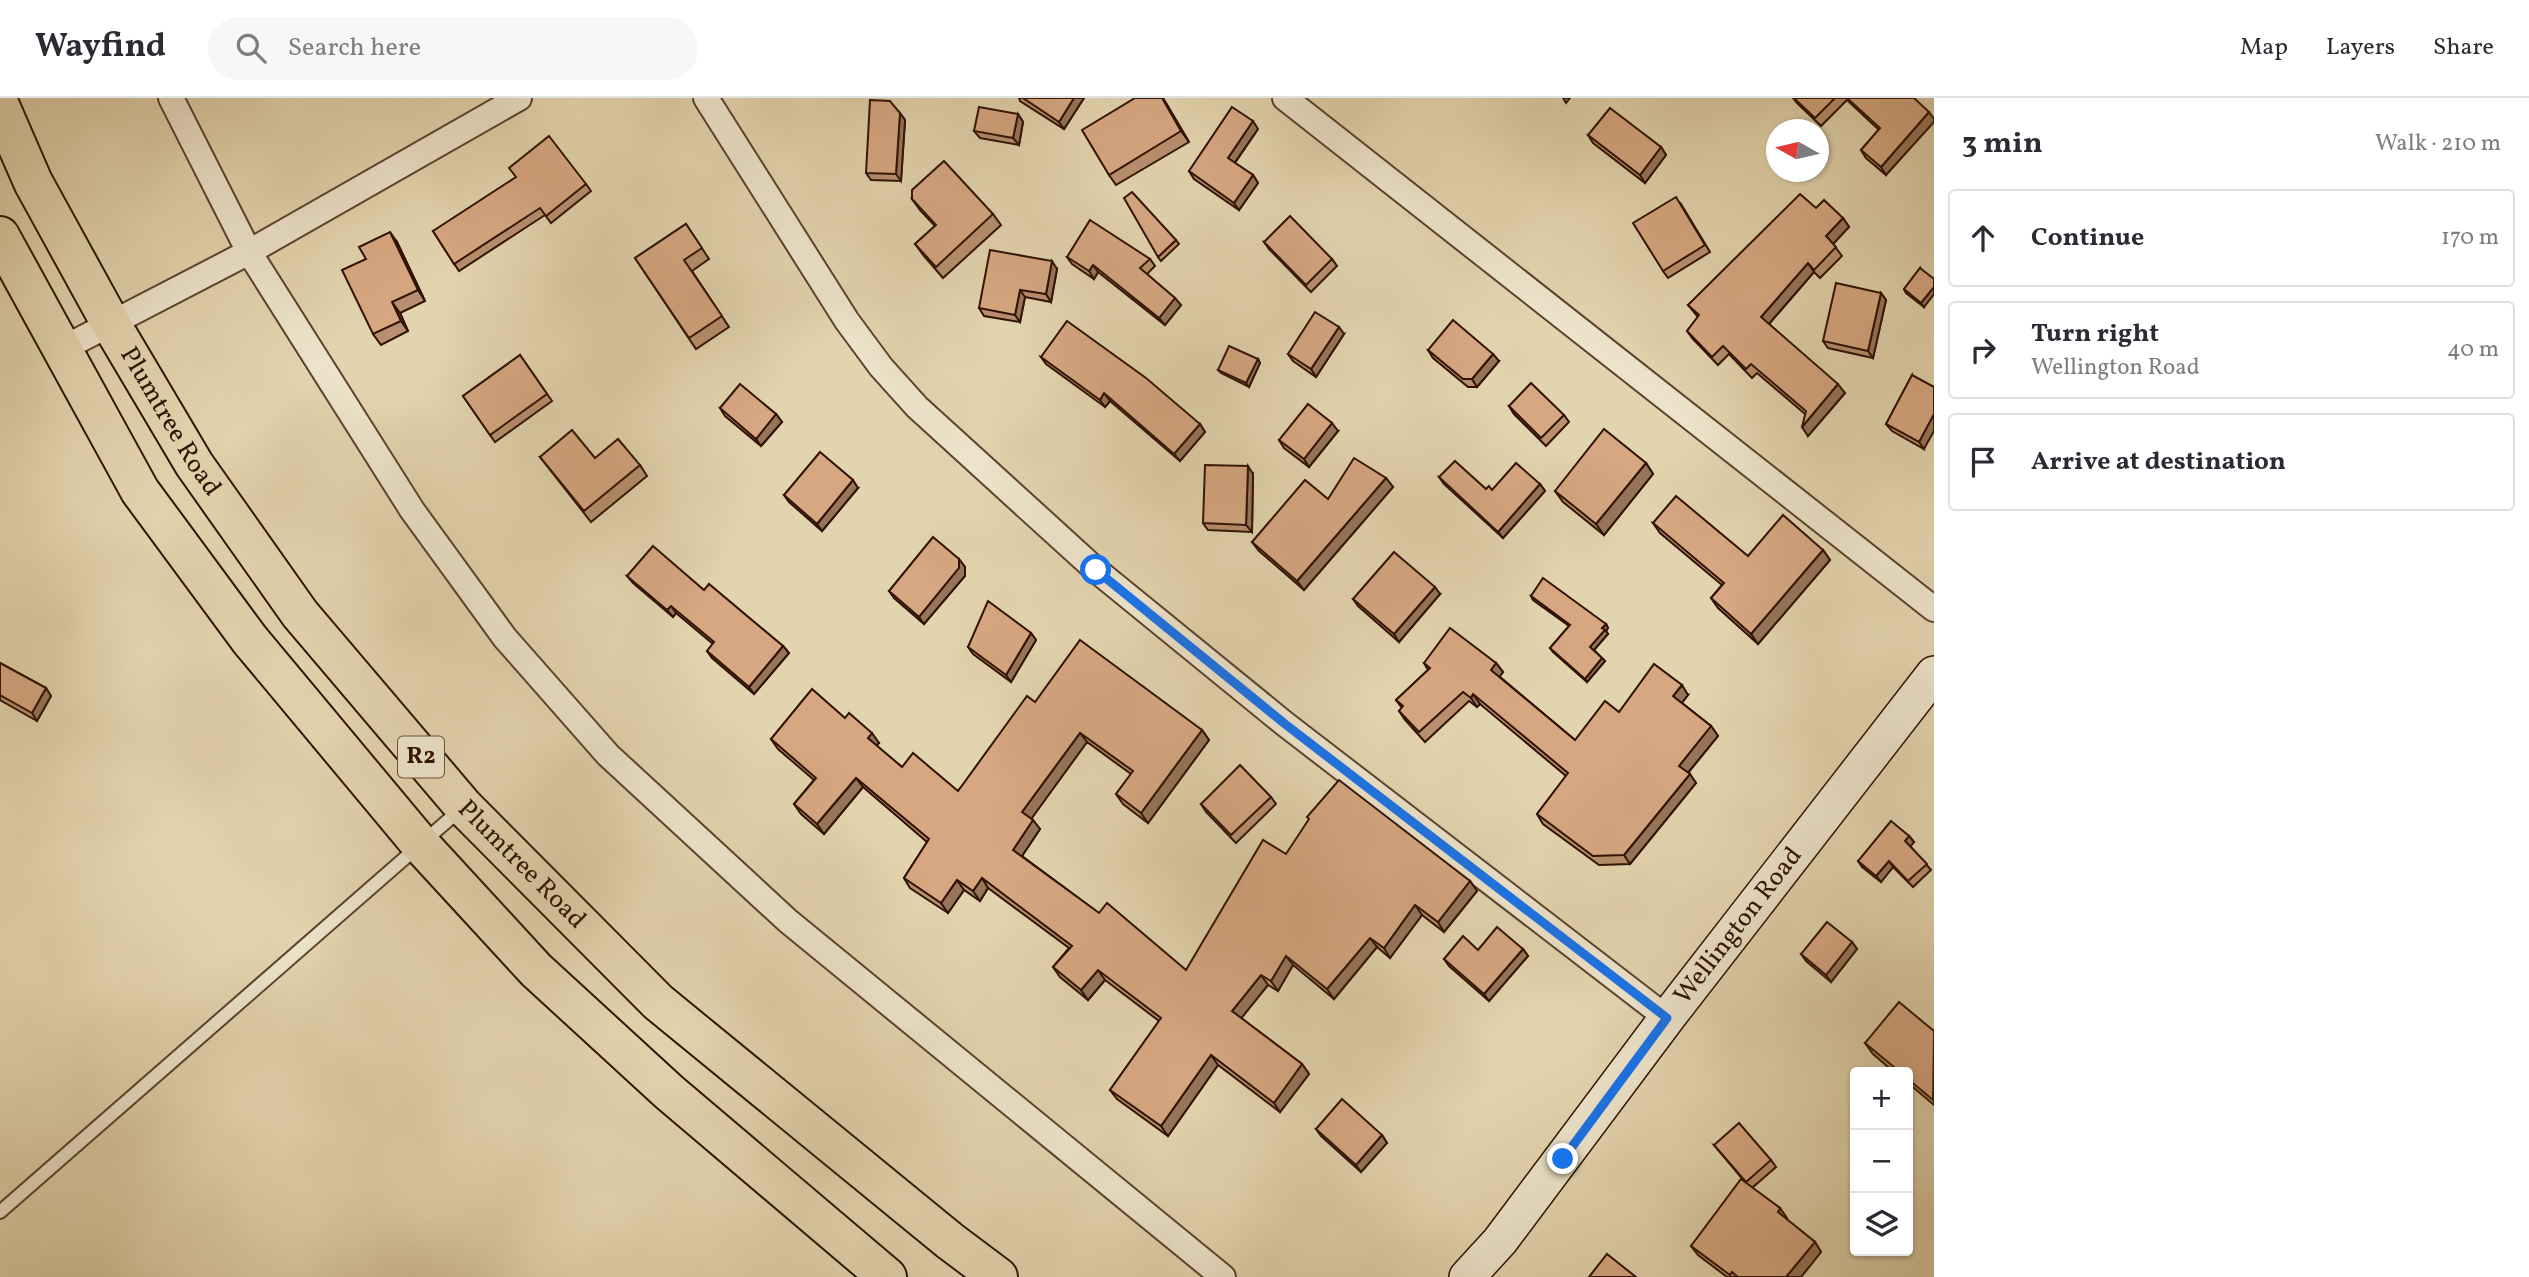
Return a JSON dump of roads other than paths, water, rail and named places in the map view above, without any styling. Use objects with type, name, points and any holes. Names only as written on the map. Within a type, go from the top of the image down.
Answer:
[{"type":"highway","name":"Plumtree Road","points":[[0,106],[33,182],[111,324],[194,464],[300,614],[464,807],[658,1002],[950,1241],[998,1277]]},
{"type":"highway","name":"R2","points":[[0,236],[140,491],[250,640],[421,845],[546,979],[669,1092],[887,1277]]},
{"type":"main road","name":"Wellington Road","points":[[1467,1277],[1500,1241],[1667,1018],[1934,674]]},
{"type":"street","points":[[171,98],[249,252],[412,510],[505,638],[608,755],[788,920],[1223,1277]]},
{"type":"street","points":[[62,349],[249,252],[519,98]]},
{"type":"street","points":[[706,98],[847,321],[881,367],[917,407],[1117,587],[1285,724],[1667,1018]]},
{"type":"street","points":[[1284,98],[1934,609]]},
{"type":"lane","points":[[0,1212],[464,807]]}]
